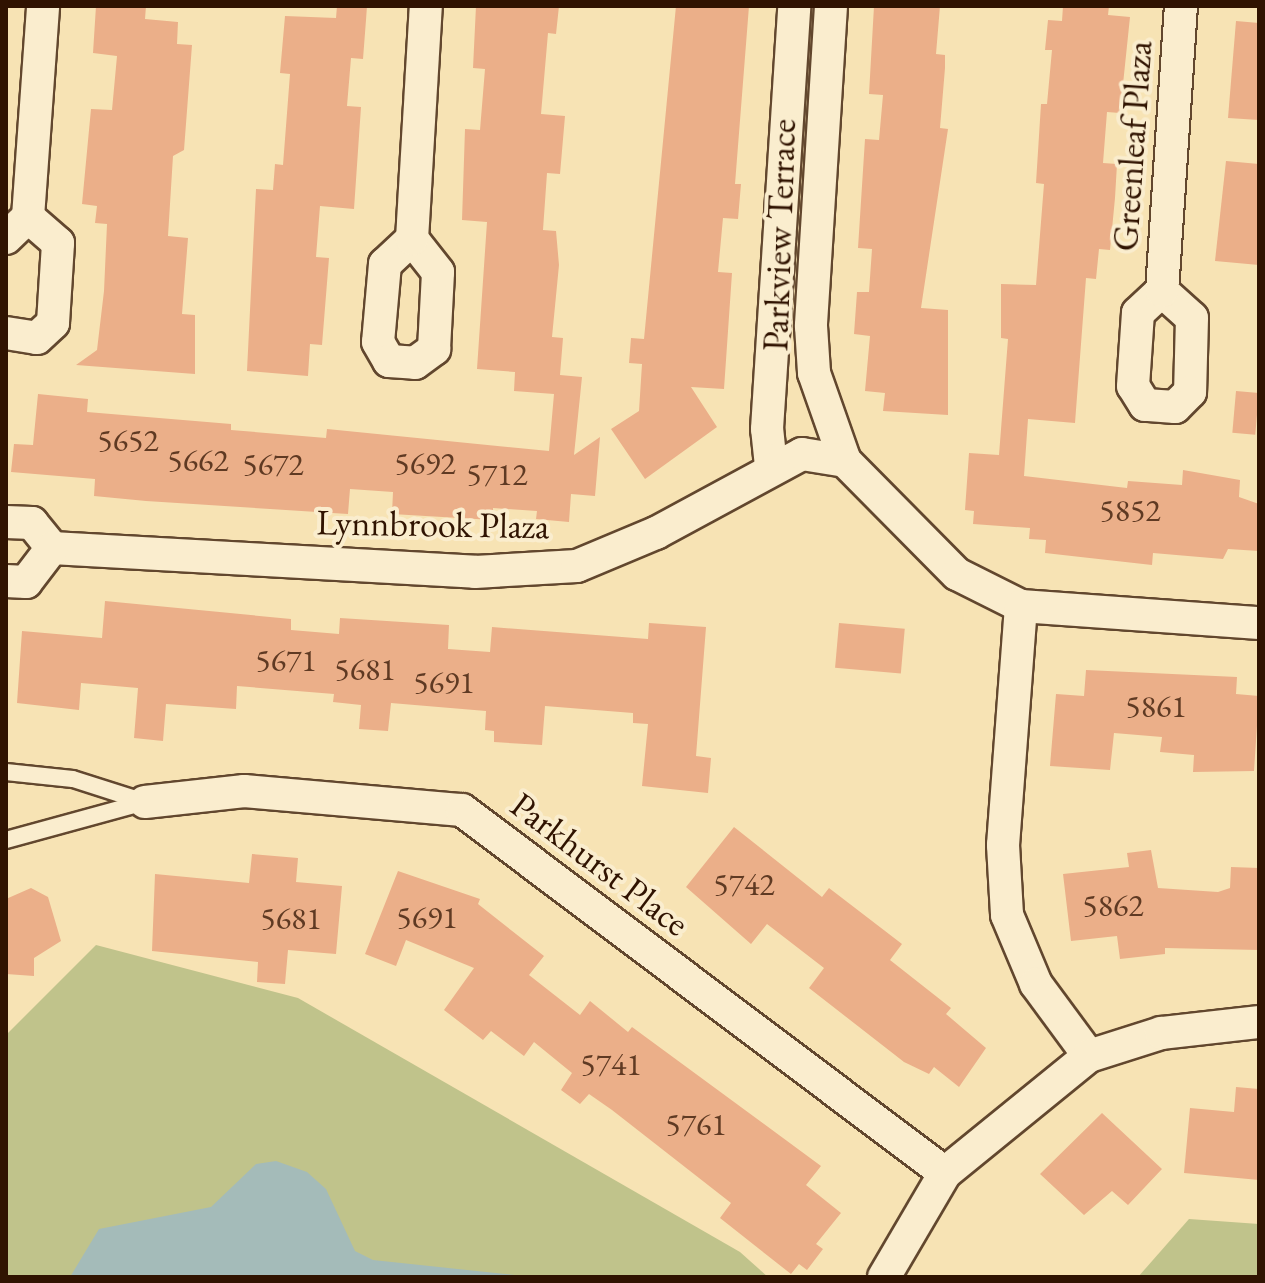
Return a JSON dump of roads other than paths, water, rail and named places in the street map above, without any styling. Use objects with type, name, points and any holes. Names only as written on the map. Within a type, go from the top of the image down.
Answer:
[{"type":"street","points":[[6,333],[37,338],[53,323],[58,243],[17,228],[43,6]]},
{"type":"street","points":[[412,239],[426,6]]},
{"type":"street","name":"Greenleaf Plaza","points":[[1162,291],[1181,6]]},
{"type":"street","points":[[793,20],[830,21]]},
{"type":"street","name":"Parkview Terrace","points":[[771,466],[767,429],[793,20]]},
{"type":"street","name":"Parkview Terrace","points":[[830,21],[814,244],[814,373],[845,461]]},
{"type":"street","points":[[781,241],[814,244]]},
{"type":"street","name":"Lynnbrook Plaza","points":[[52,548],[475,572],[577,566],[656,533],[771,466],[802,454],[845,461]]},
{"type":"street","points":[[845,461],[957,574],[1021,606],[1259,623]]},
{"type":"street","points":[[6,522],[32,523],[52,548],[26,582],[6,581]]},
{"type":"street","points":[[1021,606],[1003,845],[1007,915],[1036,984],[1089,1056]]},
{"type":"street","name":"Parkhurst Place","points":[[145,802],[244,791],[462,810],[945,1173]]},
{"type":"street","points":[[884,1277],[945,1173],[1089,1056],[1161,1033],[1259,1022]]},
{"type":"lane","points":[[6,772],[73,779],[145,802]]},
{"type":"lane","points":[[6,840],[145,802]]},
{"type":"water","points":[[276,1161],[307,1172],[326,1189],[355,1251],[373,1260],[533,1277],[70,1277],[99,1229],[211,1207],[256,1164]]}]
